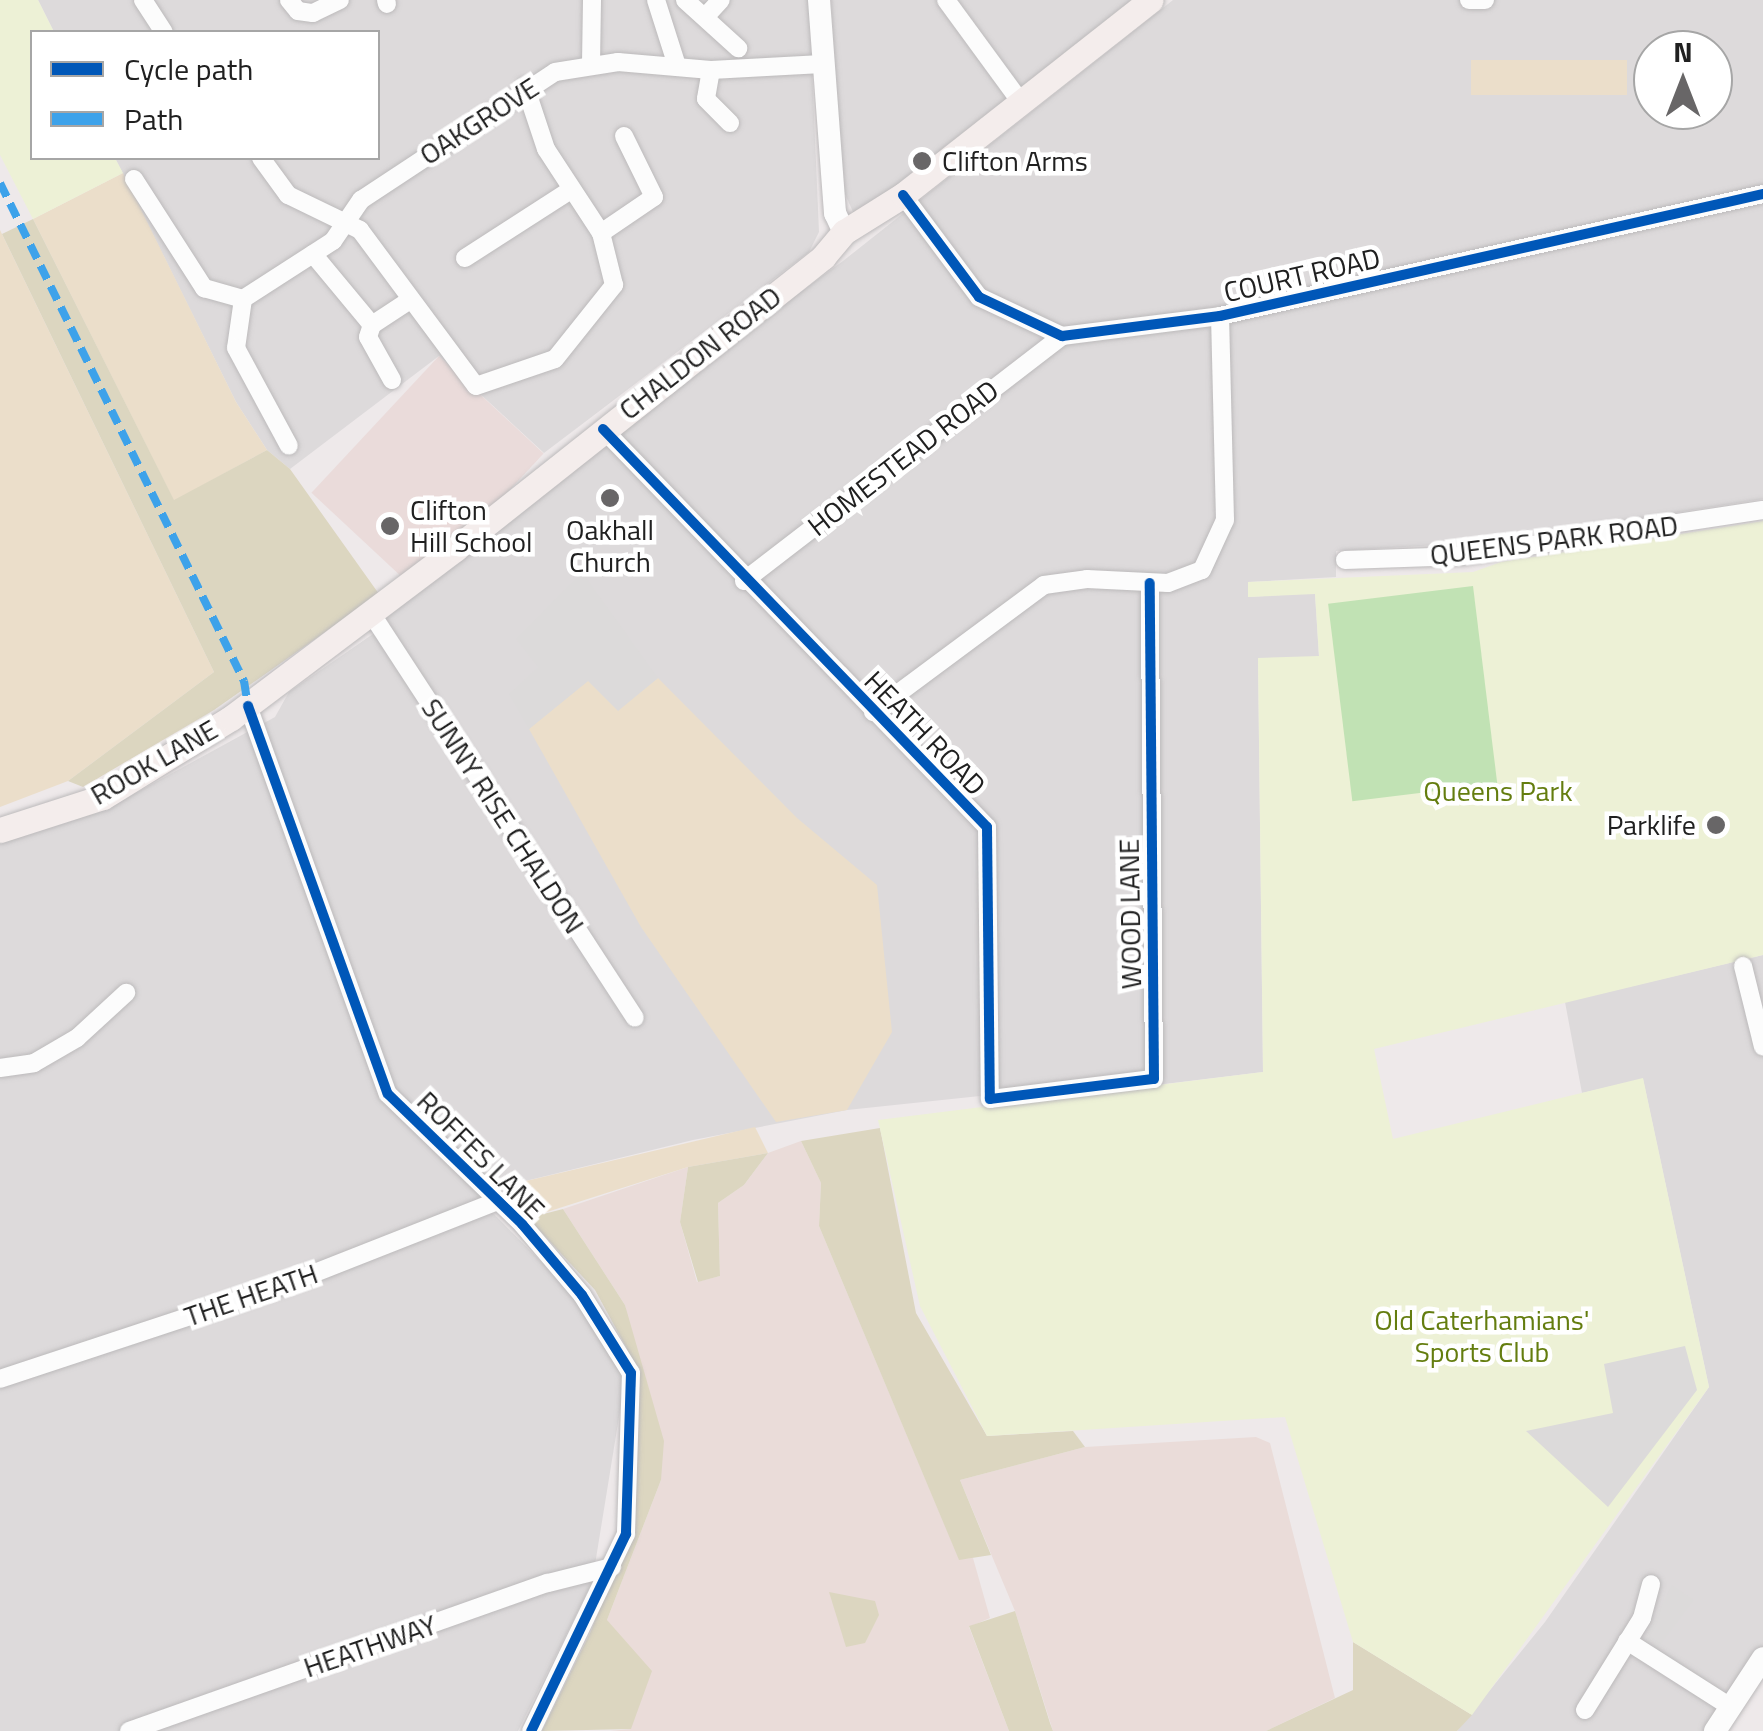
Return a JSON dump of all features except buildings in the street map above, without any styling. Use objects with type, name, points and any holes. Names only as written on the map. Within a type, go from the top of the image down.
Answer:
[{"type":"main road","name":"CHALDON ROAD","points":[[248,706],[372,614],[823,257],[844,232],[903,196],[1134,5]]},
{"type":"main road","name":"ROOK LANE","points":[[0,830],[103,797],[248,706]]},
{"type":"street","points":[[143,0],[163,30]]},
{"type":"street","points":[[289,0],[298,11],[313,13],[340,0]]},
{"type":"street","points":[[591,64],[592,0]]},
{"type":"street","points":[[656,0],[677,66]]},
{"type":"street","points":[[685,0],[738,48]]},
{"type":"street","points":[[705,17],[721,0]]},
{"type":"street","points":[[946,0],[1020,101]]},
{"type":"street","points":[[1469,0],[1485,0]]},
{"type":"street","points":[[824,4],[822,64],[834,213],[844,232]]},
{"type":"street","name":"OAKGROVE","points":[[243,299],[313,254],[348,223],[361,200],[525,86],[591,64],[711,70],[822,64]]},
{"type":"street","points":[[711,70],[706,99],[730,124]]},
{"type":"street","points":[[262,160],[288,194],[360,230],[476,386],[555,359],[614,285],[601,233],[546,149],[525,86]]},
{"type":"street","points":[[601,233],[654,197],[624,136]]},
{"type":"street","points":[[134,179],[204,288],[243,299],[236,348],[288,446]]},
{"type":"street","points":[[466,258],[570,191]]},
{"type":"street","name":"COURT ROAD","points":[[1062,336],[1220,316],[1763,194]]},
{"type":"street","points":[[903,196],[979,297],[1062,336]]},
{"type":"street","points":[[313,254],[372,325],[370,347],[392,380]]},
{"type":"street","points":[[372,325],[410,300]]},
{"type":"street","points":[[873,712],[1044,585],[1087,579],[1150,583],[1190,578],[1212,558],[1221,537],[1226,438],[1220,316]]},
{"type":"street","name":"HOMESTEAD ROAD","points":[[744,581],[1062,336]]},
{"type":"street","name":"HEATH ROAD","points":[[603,429],[744,581],[986,828],[990,1099]]},
{"type":"street","name":"QUEENS PARK ROAD","points":[[1345,560],[1462,556],[1763,510]]},
{"type":"street","name":"WOOD LANE","points":[[990,1099],[1154,1079],[1150,583]]},
{"type":"street","name":"SUNNY RISE CHALDON","points":[[372,614],[635,1018]]},
{"type":"street","name":"ROFFES LANE","points":[[248,706],[388,1094],[497,1200],[582,1294],[631,1373],[626,1534],[531,1731]]},
{"type":"street","points":[[1743,966],[1763,1047]]},
{"type":"street","points":[[0,1068],[34,1063],[77,1038],[126,993]]},
{"type":"street","name":"THE HEATH","points":[[0,1379],[284,1285],[497,1200]]},
{"type":"street","name":"HEATHWAY","points":[[129,1731],[548,1583],[612,1567]]},
{"type":"street","points":[[1584,1710],[1627,1641],[1651,1584]]},
{"type":"street","points":[[1627,1641],[1730,1706]]},
{"type":"street","points":[[1714,1731],[1763,1658]]},
{"type":"shaded area","points":[[38,0],[809,0],[819,232],[809,252],[544,453],[439,356],[290,469],[267,450],[236,402],[116,160],[380,160],[380,30],[53,30]]},
{"type":"shaded area","points":[[831,0],[1137,0],[946,154],[854,214],[841,185]]},
{"type":"shaded area","points":[[1173,0],[1763,0],[1763,499],[1487,542],[1336,551],[1336,577],[1248,582],[1249,597],[1315,593],[1319,657],[1258,659],[1263,1072],[982,1106],[980,1096],[847,1110],[693,1140],[501,1187],[479,1199],[576,1297],[625,1380],[592,1583],[518,1731],[0,1731],[0,843],[110,807],[275,717],[289,692],[389,623],[386,618],[685,376],[843,261]]},
{"type":"shaded area","points":[[1471,60],[1627,60],[1627,95],[1471,95]]},
{"type":"shaded area","points":[[123,173],[236,402],[267,450],[174,501],[33,219]]},
{"type":"shaded area","points":[[33,219],[174,500],[267,450],[290,469],[379,594],[214,710],[83,787],[68,781],[214,672],[2,234]]},
{"type":"shaded area","points":[[0,230],[214,672],[68,781],[0,807]]},
{"type":"shaded area","name":"Clifton Hill School","points":[[439,356],[544,454],[416,590],[311,493]]},
{"type":"shaded area","points":[[582,572],[658,678],[618,711],[588,681],[529,729],[509,694],[538,667],[516,639]]},
{"type":"shaded area","points":[[658,678],[797,818],[877,885],[892,1032],[847,1110],[776,1122],[641,927],[529,729],[589,680],[618,710]]},
{"type":"shaded area","points":[[1763,955],[1763,1647],[1703,1731],[1457,1731],[1545,1622],[1709,1387],[1643,1079],[1582,1093],[1565,1002]]},
{"type":"shaded area","points":[[755,1127],[768,1153],[688,1167],[528,1218],[501,1187]]},
{"type":"shaded area","points":[[880,1128],[916,1313],[987,1436],[1073,1431],[1085,1447],[960,1480],[991,1555],[959,1560],[819,1226],[821,1183],[801,1141]]},
{"type":"shaded area","points":[[801,1141],[821,1183],[819,1226],[959,1559],[973,1558],[990,1618],[969,1627],[1009,1731],[610,1731],[631,1729],[607,1620],[661,1480],[625,1305],[563,1209],[688,1167],[680,1222],[697,1282],[720,1276],[718,1203],[744,1185],[768,1153]]},
{"type":"shaded area","points":[[768,1153],[744,1185],[718,1203],[720,1276],[698,1282],[680,1222],[688,1167]]},
{"type":"shaded area","points":[[563,1209],[625,1305],[664,1441],[661,1480],[607,1620],[652,1671],[631,1729],[542,1731],[591,1631],[634,1520],[639,1391],[626,1347],[595,1290],[528,1218]]},
{"type":"shaded area","points":[[1685,1346],[1697,1390],[1608,1507],[1526,1431],[1613,1413],[1604,1364]]},
{"type":"shaded area","points":[[1256,1437],[1270,1443],[1335,1698],[1266,1731],[1053,1731],[1015,1611],[960,1480],[1085,1447]]},
{"type":"shaded area","points":[[1672,1585],[1694,1600],[1655,1652],[1644,1640]]},
{"type":"shaded area","points":[[829,1592],[875,1601],[879,1615],[865,1643],[846,1647]]},
{"type":"shaded area","points":[[1015,1611],[1053,1731],[1009,1731],[969,1626]]},
{"type":"shaded area","points":[[1353,1642],[1472,1715],[1457,1731],[1266,1731],[1353,1690]]},
{"type":"green space","points":[[0,0],[38,0],[53,30],[30,30],[30,160],[116,160],[123,173],[33,219],[0,155]]},
{"type":"green space","points":[[1763,521],[1763,955],[1374,1049],[1393,1139],[1643,1078],[1709,1387],[1472,1715],[1353,1642],[1285,1417],[987,1436],[920,1306],[878,1120],[1263,1072],[1258,658],[1319,656],[1315,594],[1248,597],[1248,582],[1473,572],[1501,562]]},
{"type":"green space","points":[[1473,586],[1497,784],[1352,801],[1328,604]]},
{"type":"marked path","points":[[0,183],[244,681],[248,706]]},
{"type":"cycle path","points":[[903,195],[979,297],[1062,336],[1220,316],[1763,194]]},
{"type":"cycle path","points":[[603,429],[987,827],[990,1099],[1154,1079],[1150,583]]},
{"type":"cycle path","points":[[248,706],[388,1094],[522,1224],[582,1295],[631,1373],[626,1534],[531,1731]]},
{"type":"place","name":"Clifton Arms","points":[[922,161]]},
{"type":"place","name":"Oakhall Church","points":[[610,498]]},
{"type":"place","name":"Clifton Hill School","points":[[390,526]]},
{"type":"place","name":"Parklife","points":[[1716,825]]},
{"type":"park label","name":"Queens Park","points":[[1498,791]]},
{"type":"park label","name":"Old Caterhamians' Sports Club","points":[[1482,1336]]}]
